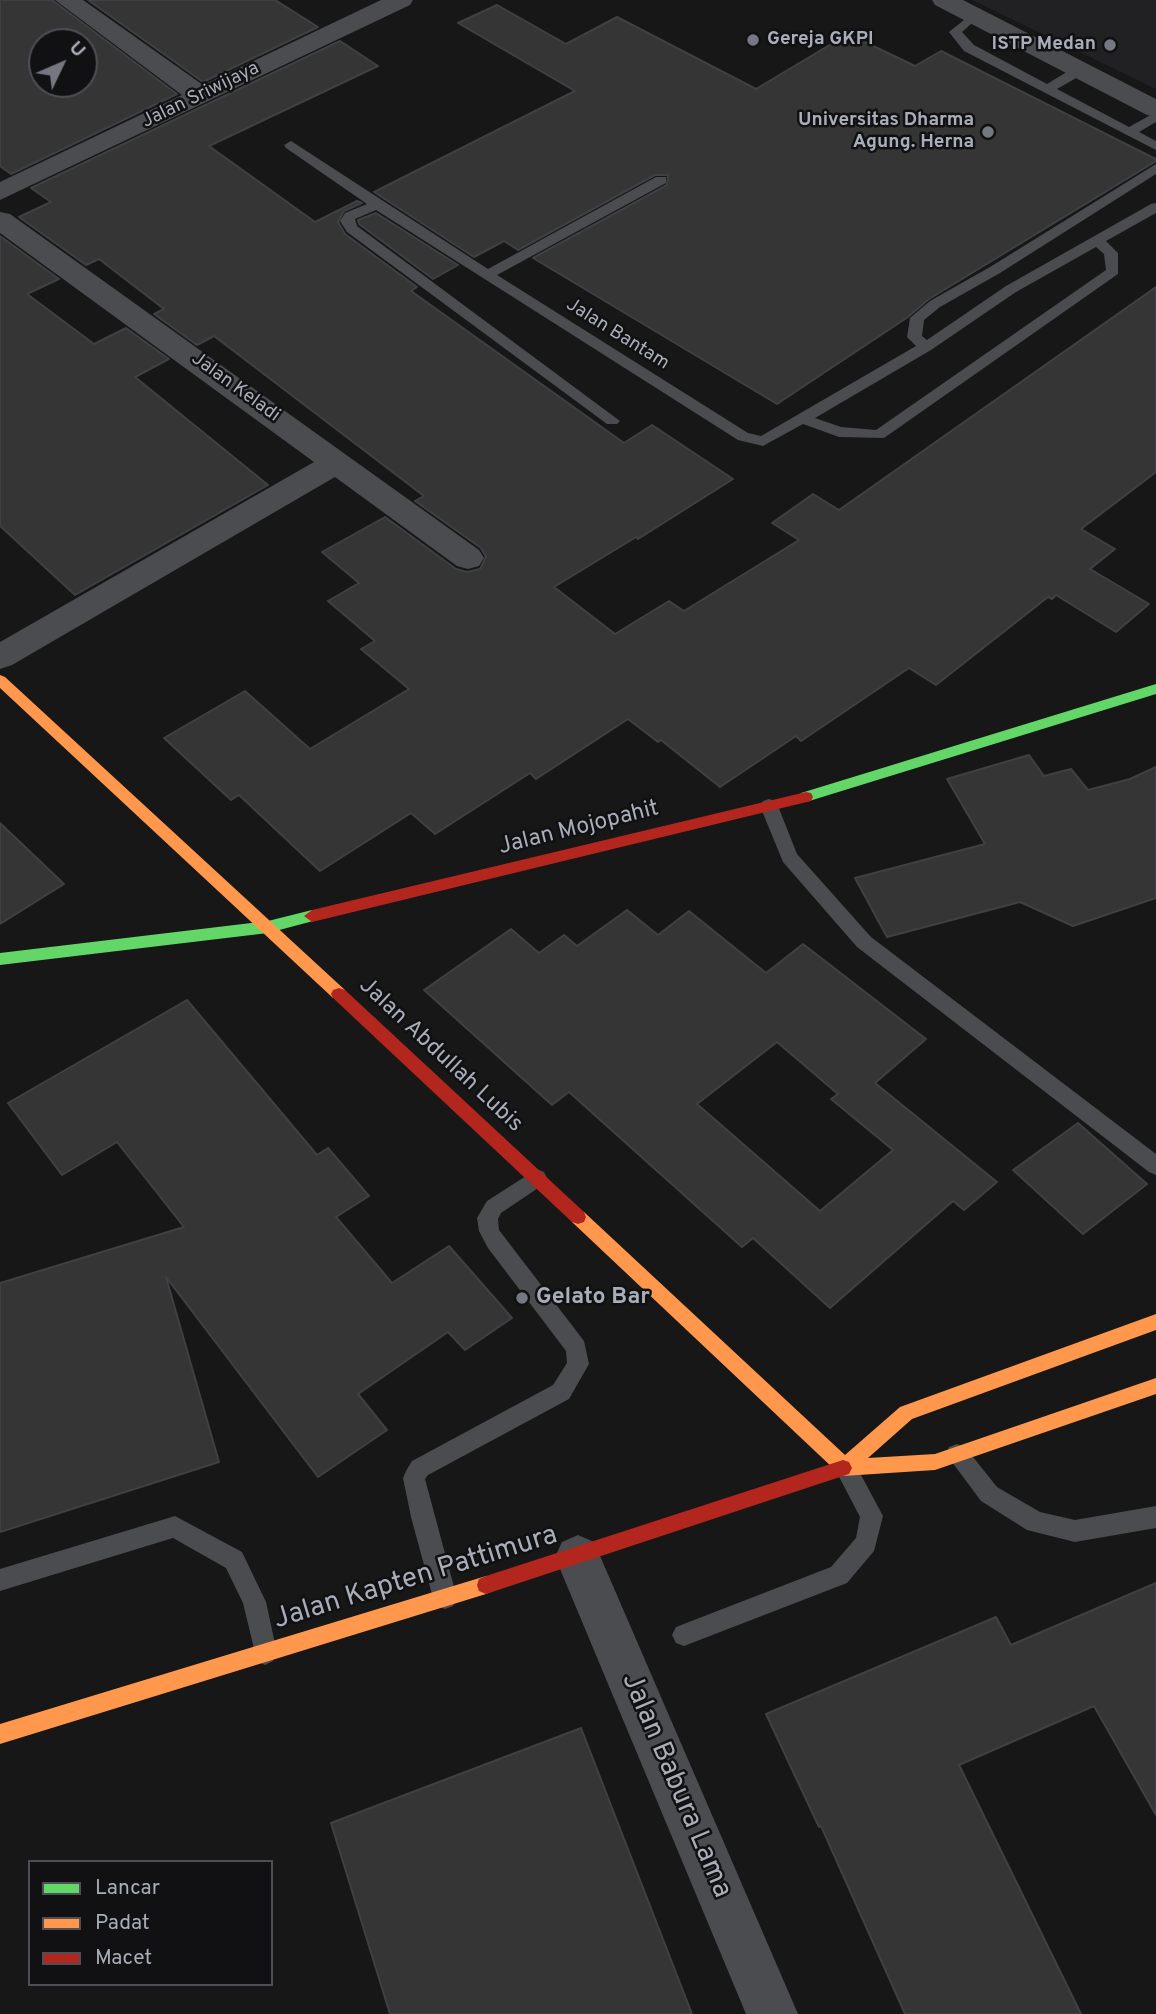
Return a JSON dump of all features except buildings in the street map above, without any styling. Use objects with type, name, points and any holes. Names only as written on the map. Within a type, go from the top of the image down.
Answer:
[{"type":"street","points":[[67,0],[201,96]]},
{"type":"street","name":"Jalan Sriwijaya","points":[[0,198],[201,96],[401,0]]},
{"type":"street","points":[[944,0],[1156,109]]},
{"type":"street","name":"Jalan Keladi","points":[[0,198],[337,461],[468,558]]},
{"type":"street","points":[[0,657],[337,461]]},
{"type":"street","name":"Jalan Abdullah Lubis","points":[[0,680],[845,1467]]},
{"type":"street","name":"Jalan Mojopahit","points":[[0,959],[268,927],[829,791],[1156,689]]},
{"type":"street","name":"Jalan Kapten Pattimura","points":[[845,1467],[906,1413],[1156,1322]]},
{"type":"street","name":"Jalan Kapten Pattimura","points":[[0,1734],[578,1557],[845,1467],[935,1462],[1156,1386]]},
{"type":"street","name":"Jalan Babura Lama","points":[[578,1557],[772,2014]]},
{"type":"lane","points":[[974,16],[956,32],[958,38],[969,48],[1156,145]]},
{"type":"lane","points":[[1047,89],[1080,71]]},
{"type":"lane","points":[[1130,132],[1156,116]]},
{"type":"lane","name":"Jalan Bantam","points":[[291,145],[485,276],[743,437],[763,440],[926,347],[1011,289],[1156,207]]},
{"type":"lane","points":[[926,347],[914,337],[917,318],[935,303],[995,270],[1156,168]]},
{"type":"lane","points":[[485,276],[661,180]]},
{"type":"lane","points":[[377,205],[351,216],[347,222],[352,229],[612,421]]},
{"type":"lane","points":[[803,419],[839,432],[879,435],[1113,271],[1111,253],[1097,240]]},
{"type":"lane","points":[[995,270],[1011,289]]},
{"type":"lane","points":[[769,806],[789,857],[864,942],[1156,1166]]},
{"type":"lane","points":[[444,1598],[414,1478],[421,1468],[561,1392],[578,1364],[576,1348],[489,1231],[487,1218],[494,1207],[537,1178]]},
{"type":"lane","points":[[957,1454],[989,1494],[1035,1522],[1075,1531],[1156,1517]]},
{"type":"lane","points":[[684,1635],[839,1575],[866,1543],[872,1516],[845,1467]]},
{"type":"lane","points":[[0,1580],[175,1527],[234,1560],[254,1602],[265,1653]]},
{"type":"shaded area","name":"ISTP Medan","points":[[972,0],[1156,0],[1156,89]]},
{"type":"traffic: fast","points":[[806,797],[1156,689]]},
{"type":"traffic: fast","points":[[0,959],[268,927],[312,916]]},
{"type":"traffic: slow","points":[[0,680],[339,994]]},
{"type":"traffic: slow","points":[[578,1217],[845,1467]]},
{"type":"traffic: slow","points":[[845,1467],[906,1413],[1156,1322]]},
{"type":"traffic: slow","points":[[843,1468],[935,1462],[1156,1386]]},
{"type":"traffic: slow","points":[[0,1734],[486,1585]]},
{"type":"traffic: jam","points":[[312,916],[806,797]]},
{"type":"traffic: jam","points":[[339,994],[578,1217]]},
{"type":"traffic: jam","points":[[486,1585],[843,1468]]},
{"type":"place","name":"Gereja GKPI","points":[[753,40]]},
{"type":"place","name":"ISTP Medan","points":[[1110,45]]},
{"type":"place","name":"Universitas Dharma Agung. Herna","points":[[988,132]]},
{"type":"place","name":"Gelato Bar","points":[[522,1298]]}]
